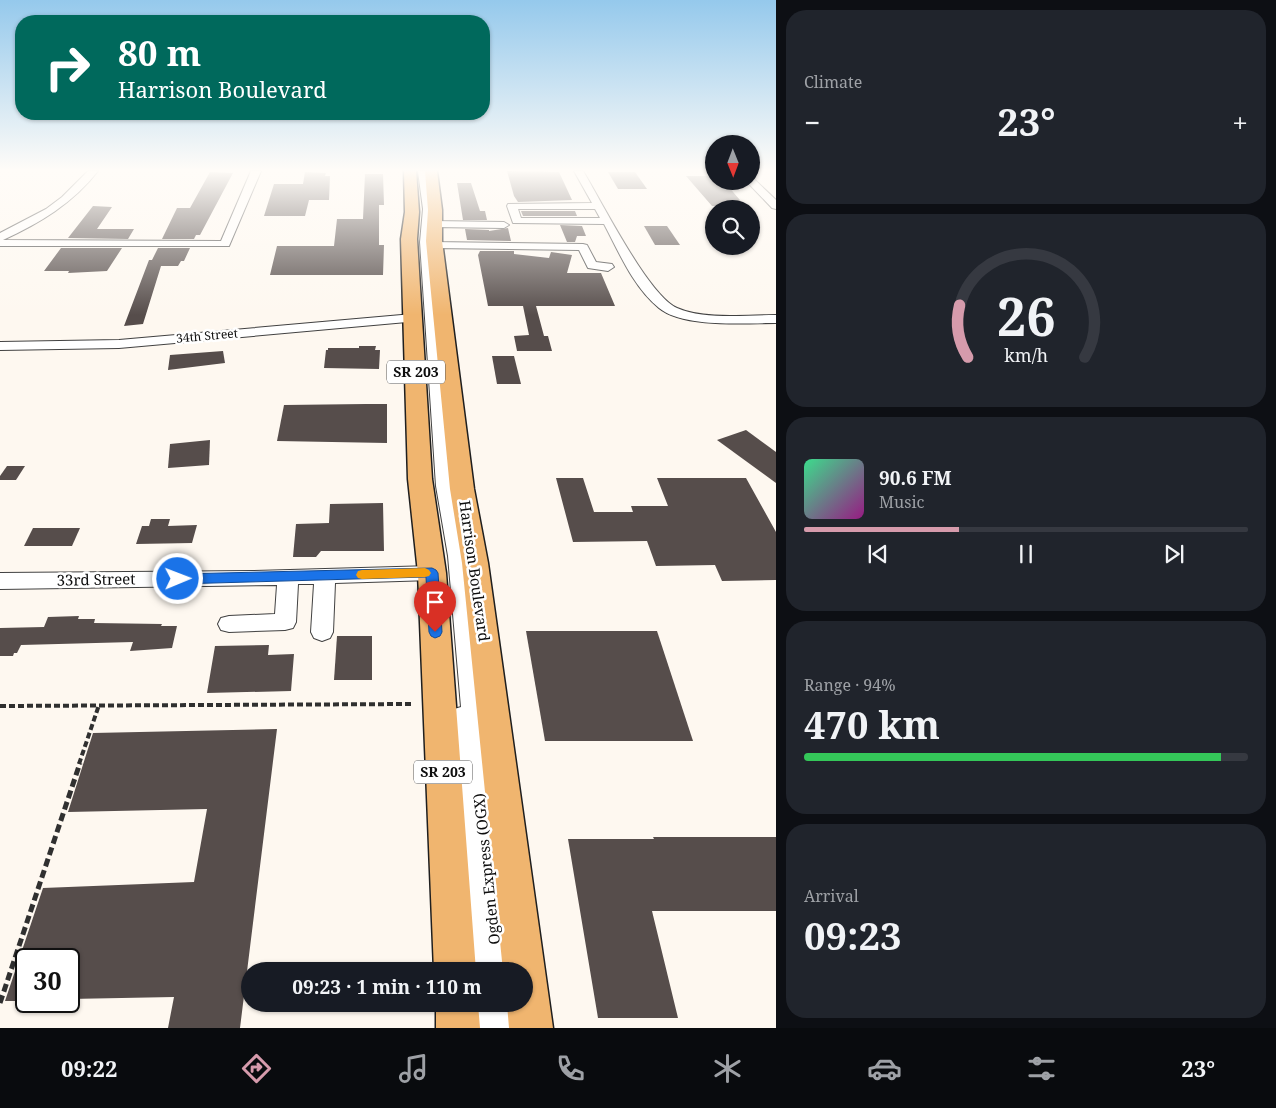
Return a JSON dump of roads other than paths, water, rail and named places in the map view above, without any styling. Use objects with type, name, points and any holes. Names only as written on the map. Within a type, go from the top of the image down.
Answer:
[{"type":"main road","name":"SR 203","points":[[411,219],[409,239],[421,485],[432,573],[454,962]]},
{"type":"main road","name":"Harrison Boulevard","points":[[434,219],[462,489],[475,562],[523,962]]},
{"type":"main road","points":[[457,1012],[458,1028]]},
{"type":"main road","points":[[529,1012],[531,1028]]},
{"type":"street","points":[[0,237],[35,219]]},
{"type":"street","points":[[0,243],[225,244],[236,219]]},
{"type":"street","name":"Ogden Express (OGX)","points":[[420,219],[418,240],[436,485],[444,529],[450,584],[478,962]]},
{"type":"street","name":"Ogden Express (OGX)","points":[[427,219],[426,242],[446,486],[458,556],[497,962]]},
{"type":"street","points":[[516,219],[517,221],[607,220],[641,280],[663,305],[684,315],[714,320],[776,319]]},
{"type":"street","points":[[435,235],[504,225]]},
{"type":"street","points":[[435,235],[583,247],[592,265],[608,267]]},
{"type":"street","name":"34th Street","points":[[0,346],[118,344],[413,318]]},
{"type":"street","name":"33rd Street","points":[[0,581],[432,573]]},
{"type":"street","points":[[322,632],[325,576]]},
{"type":"street","points":[[229,624],[285,622],[288,577]]},
{"type":"street","points":[[483,1012],[484,1028]]},
{"type":"street","points":[[503,1012],[505,1028]]}]
